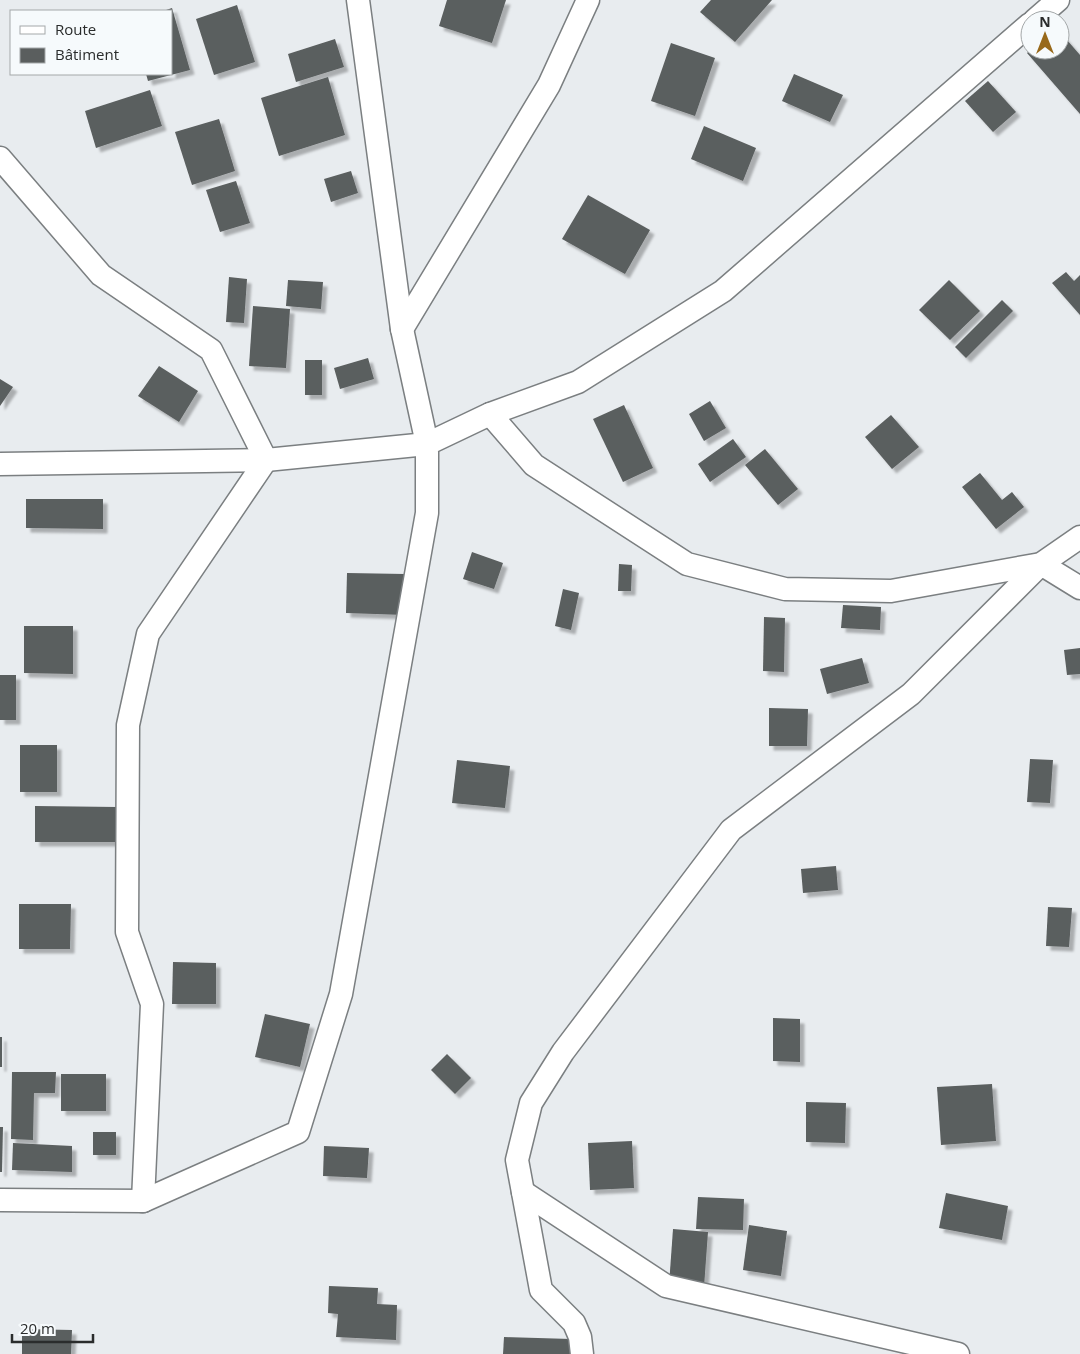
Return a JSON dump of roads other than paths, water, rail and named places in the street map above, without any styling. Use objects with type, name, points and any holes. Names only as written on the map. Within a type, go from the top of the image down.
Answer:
[{"type":"street","points":[[0,1200],[143,1201],[298,1132],[341,994],[427,513],[427,444],[402,329],[358,0]]},
{"type":"street","points":[[402,329],[549,85],[588,0]]},
{"type":"street","points":[[1046,10],[1058,0]]},
{"type":"street","points":[[0,464],[266,460],[427,444],[490,414],[578,382],[723,291],[1020,33]]},
{"type":"street","points":[[0,158],[101,275],[210,350],[266,460]]},
{"type":"street","points":[[490,414],[534,465],[687,564],[785,589],[891,591],[1041,564],[1080,588]]},
{"type":"street","points":[[143,1201],[152,1004],[127,932],[128,725],[148,634],[266,460]]},
{"type":"street","points":[[582,1354],[580,1337],[574,1323],[541,1290],[517,1160],[530,1103],[563,1052],[731,830],[911,694],[1041,564],[1080,537]]},
{"type":"street","points":[[523,1192],[666,1286],[958,1354]]}]
